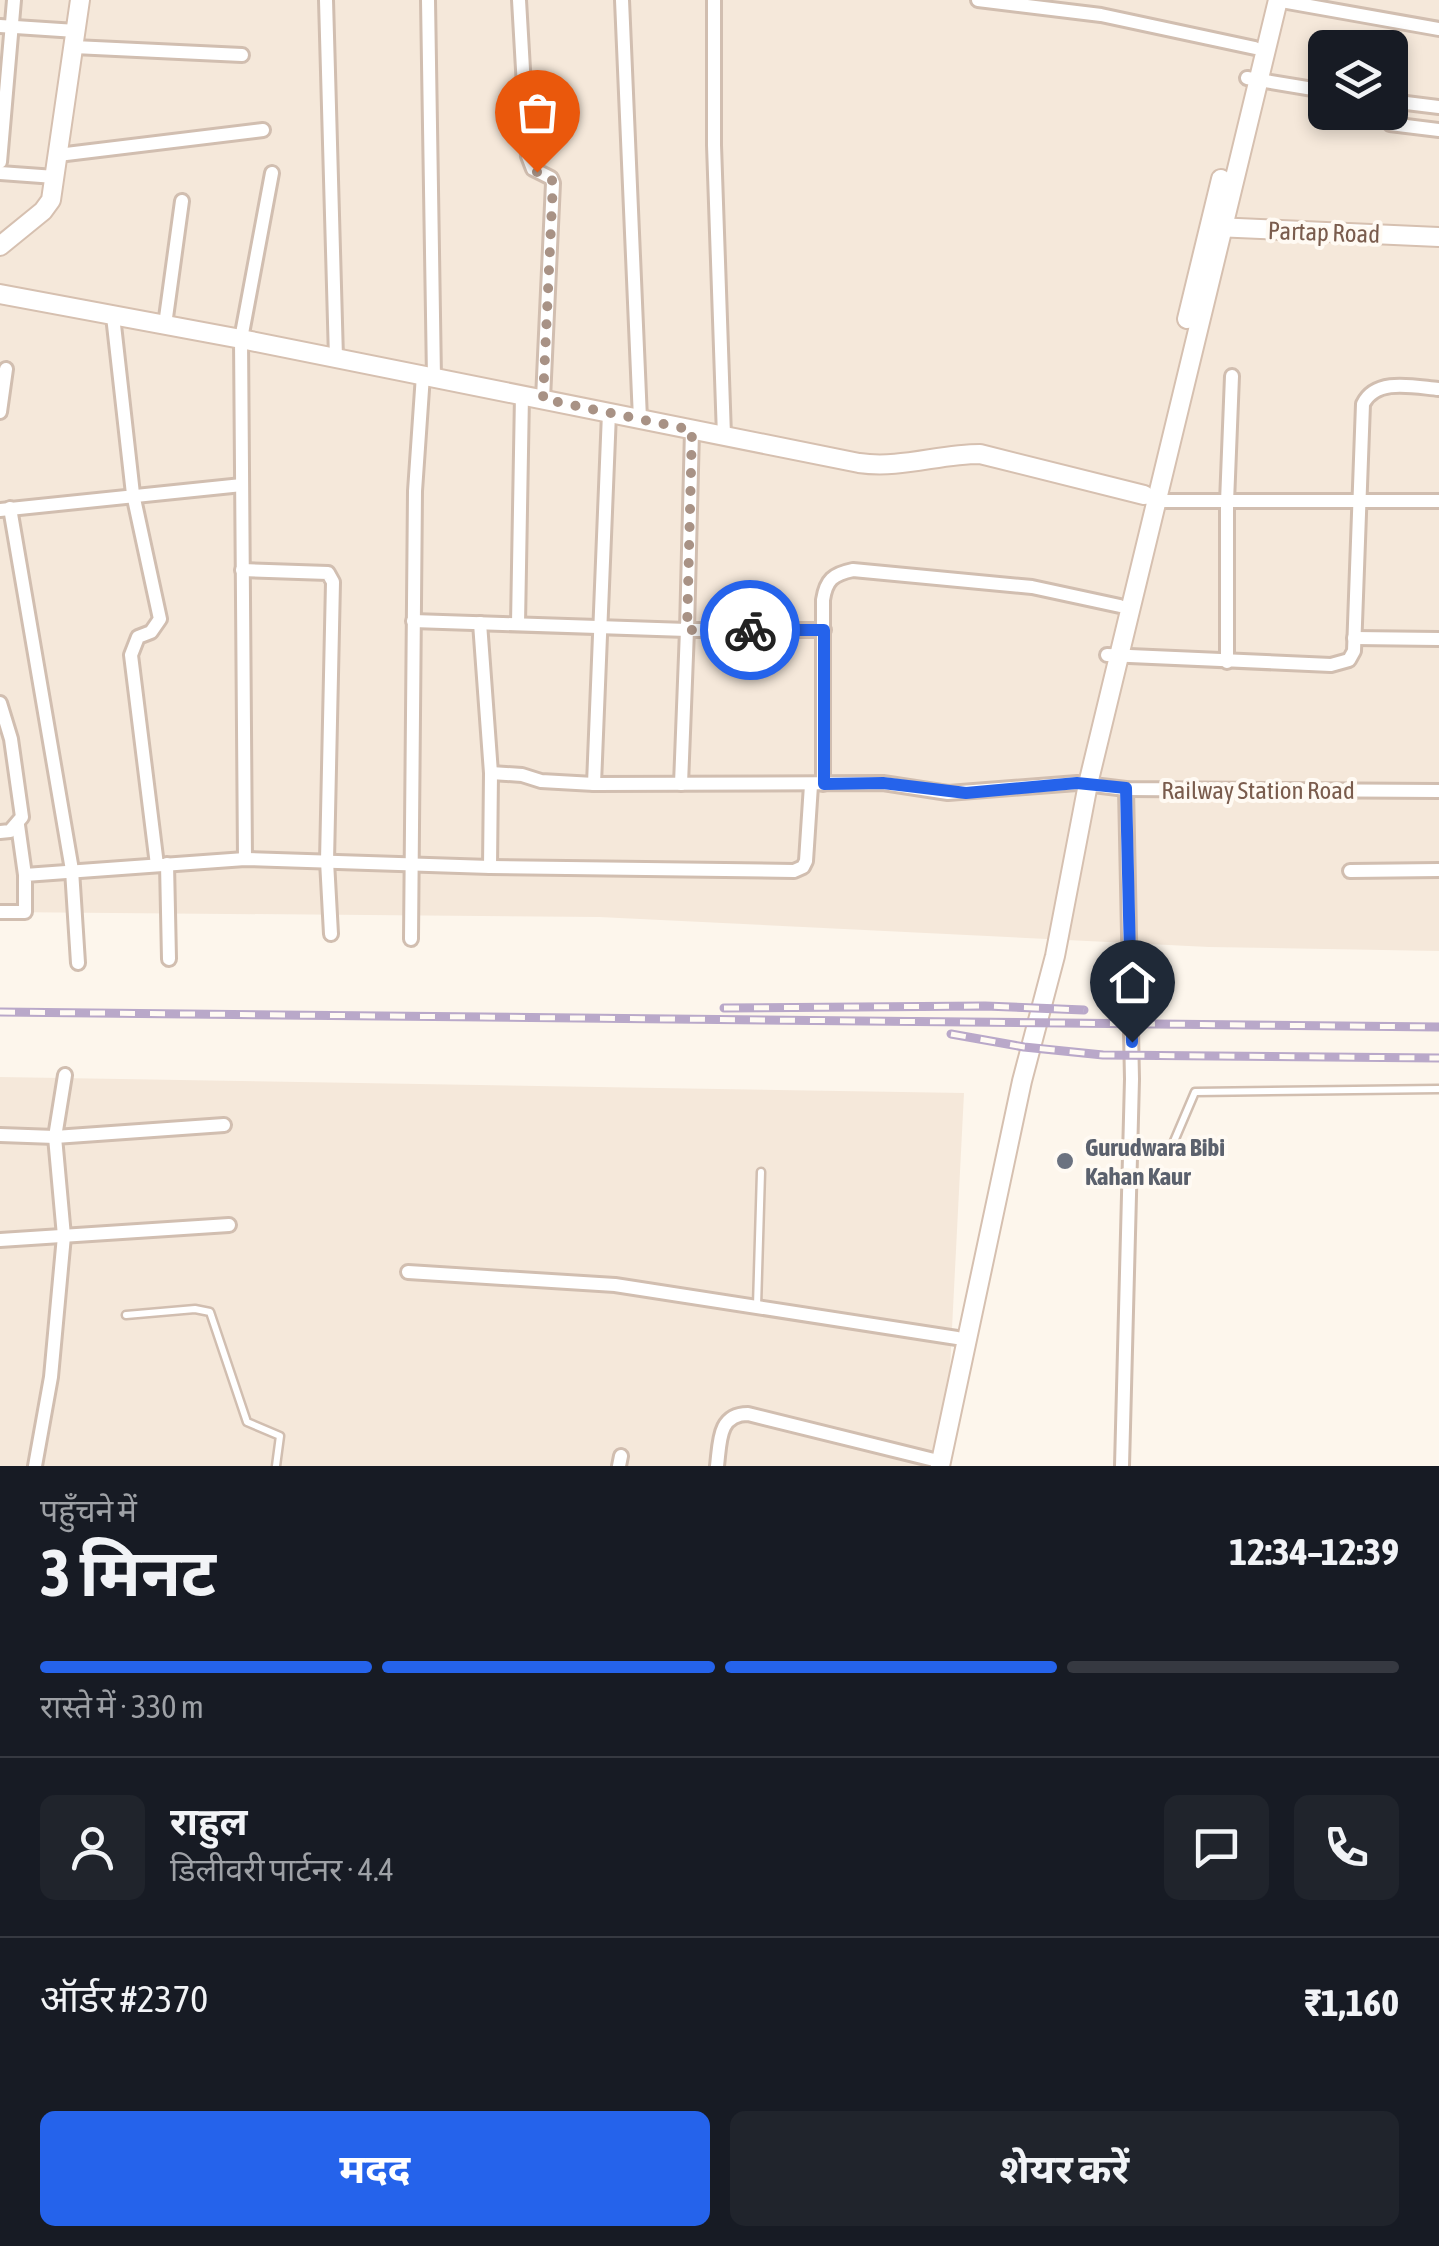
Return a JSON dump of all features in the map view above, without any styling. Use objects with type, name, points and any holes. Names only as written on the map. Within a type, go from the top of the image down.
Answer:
[{"type":"street","points":[[0,162],[6,26],[14,0]]},
{"type":"street","points":[[0,246],[51,200],[80,0]]},
{"type":"street","points":[[326,0],[336,358]]},
{"type":"street","points":[[411,939],[414,492],[429,376],[428,0]]},
{"type":"street","points":[[518,0],[528,156],[533,169],[553,183],[543,399]]},
{"type":"street","points":[[622,0],[640,419]]},
{"type":"street","points":[[714,0],[714,145],[724,436]]},
{"type":"street","points":[[978,0],[1101,15],[1255,48]]},
{"type":"street","points":[[1252,78],[1255,48],[1268,0]]},
{"type":"street","points":[[1113,655],[1120,606],[1252,78],[1277,0],[1439,30]]},
{"type":"street","points":[[6,26],[75,39],[242,54]]},
{"type":"street","points":[[1252,78],[1308,88]]},
{"type":"street","points":[[1408,103],[1439,107]]},
{"type":"street","points":[[1408,126],[1439,130]]},
{"type":"street","points":[[58,155],[263,130]]},
{"type":"street","points":[[0,173],[56,177]]},
{"type":"street","points":[[245,859],[241,339],[272,173]]},
{"type":"street","points":[[165,325],[182,201]]},
{"type":"street","name":"Partap Road","points":[[1216,227],[1439,237]]},
{"type":"street","points":[[0,294],[882,466],[980,454],[1147,499],[1439,501]]},
{"type":"street","points":[[113,316],[133,494],[160,619],[151,632],[138,637],[132,655],[162,864],[169,959]]},
{"type":"street","points":[[0,412],[6,369]]},
{"type":"street","points":[[1227,662],[1232,376]]},
{"type":"street","points":[[1113,655],[1227,662],[1341,664],[1349,660],[1354,638],[1366,397],[1391,386],[1439,389]]},
{"type":"street","points":[[518,624],[522,395]]},
{"type":"street","points":[[594,784],[609,412]]},
{"type":"street","points":[[682,784],[692,430]]},
{"type":"street","points":[[78,963],[72,870],[5,509],[242,485]]},
{"type":"street","points":[[935,1464],[957,1338],[1011,1085],[1030,1024],[1147,499]]},
{"type":"street","points":[[242,570],[323,572],[331,576],[331,934]]},
{"type":"street","points":[[24,875],[245,859],[794,871],[804,867],[806,861],[817,785],[825,586],[838,573],[852,570],[1032,587],[1120,606]]},
{"type":"street","points":[[413,621],[824,630]]},
{"type":"street","points":[[480,623],[491,773],[490,867]]},
{"type":"street","points":[[1354,638],[1439,639]]},
{"type":"street","points":[[0,704],[22,818],[10,832],[0,832]]},
{"type":"street","name":"Railway Station Road","points":[[491,773],[594,784],[883,783],[966,793],[1083,784],[1126,788],[1439,791]]},
{"type":"street","points":[[935,1464],[1022,1081],[1055,956],[1083,784]]},
{"type":"street","points":[[1122,1466],[1132,1079],[1126,788]]},
{"type":"street","points":[[0,912],[25,912],[18,825]]},
{"type":"street","points":[[1350,870],[1439,870]]},
{"type":"street","points":[[35,1466],[51,1376],[64,1236],[56,1137],[65,1075]]},
{"type":"street","points":[[0,1135],[56,1137],[224,1125]]},
{"type":"street","points":[[0,1240],[229,1226]]},
{"type":"street","points":[[408,1272],[615,1285],[957,1338]]},
{"type":"street","points":[[717,1466],[724,1423],[732,1415],[748,1414],[935,1464]]},
{"type":"lane","points":[[1169,1154],[1195,1092],[1439,1089]]},
{"type":"lane","points":[[757,1307],[762,1172]]},
{"type":"lane","points":[[126,1316],[195,1309],[210,1312],[246,1422],[280,1436],[276,1466]]},
{"type":"shaded area","points":[[0,0],[1439,0],[1439,951],[1209,947],[599,917],[0,912]]},
{"type":"shaded area","points":[[0,1077],[964,1093],[945,1466],[0,1466]]},
{"type":"railway","points":[[724,1008],[985,1006],[1084,1010]]},
{"type":"railway","points":[[0,1012],[1439,1027]]},
{"type":"railway","points":[[951,1034],[1103,1055],[1439,1058]]},
{"type":"way so far","points":[[537,172],[553,183],[543,399],[692,430],[687,630],[750,630]]},
{"type":"place","name":"Gurudwara Bibi Kahan Kaur","points":[[1065,1161]]},
{"type":"route","points":[[750,630],[824,630],[824,784],[883,783],[948,793],[1077,783],[1126,788],[1132,1042]]}]
